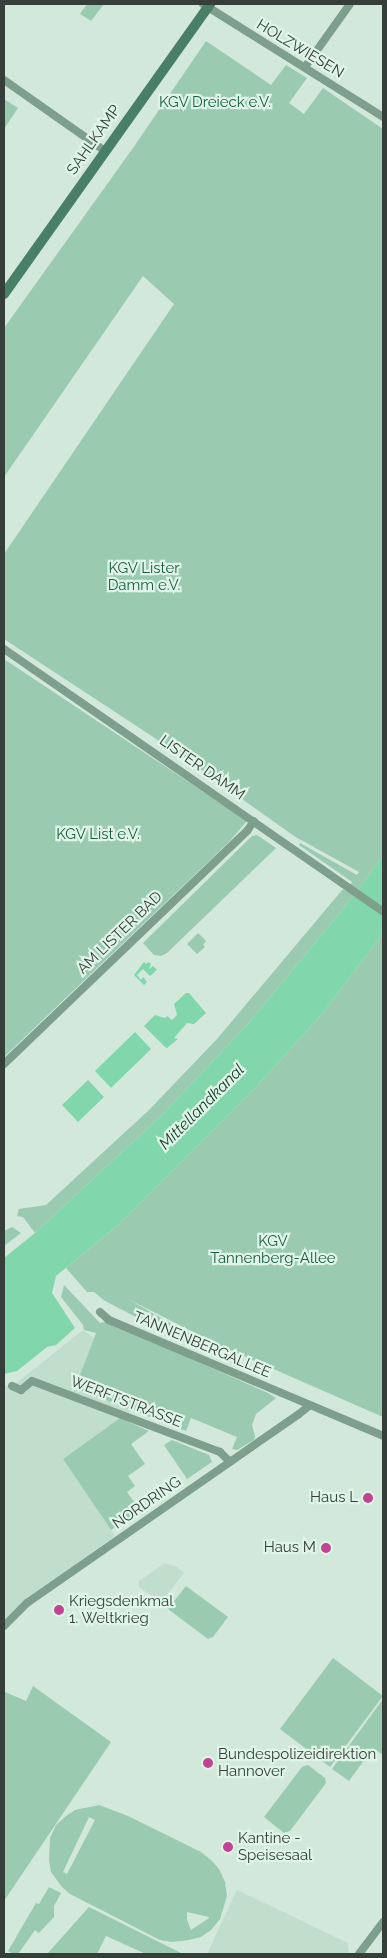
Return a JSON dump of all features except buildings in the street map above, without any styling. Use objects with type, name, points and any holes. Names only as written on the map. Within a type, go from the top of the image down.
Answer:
[{"type":"street","points":[[305,67],[350,4]]},
{"type":"street","name":"HOLZWIESEN","points":[[207,5],[258,40],[305,67],[383,117]]},
{"type":"street","name":"SAHLKAMP","points":[[4,294],[207,5]]},
{"type":"street","points":[[4,80],[105,151]]},
{"type":"street","name":"LISTER DAMM","points":[[4,650],[383,911]]},
{"type":"street","name":"AM LISTER BAD","points":[[4,1064],[246,831],[254,821]]},
{"type":"street","name":"TANNENBERGALLEE","points":[[100,1312],[109,1320],[309,1406]]},
{"type":"street","name":"WERFTSTRASSE","points":[[12,1386],[21,1390],[32,1381],[220,1452],[230,1462]]},
{"type":"street","points":[[309,1406],[383,1436]]},
{"type":"street","name":"NORDRING","points":[[4,1626],[27,1603],[309,1406]]},
{"type":"street","points":[[359,1954],[383,1922]]},
{"type":"shaded area","points":[[83,1330],[94,1338],[75,1388],[132,1410],[63,1459],[115,1536],[23,1602],[4,1620],[4,1385],[10,1388]]},
{"type":"shaded area","points":[[165,1563],[177,1567],[184,1573],[161,1603],[139,1587],[139,1581]]},
{"type":"shaded area","points":[[237,1890],[348,1943],[349,1953],[207,1954]]},
{"type":"green space","points":[[87,4],[104,4],[91,21],[80,14]]},
{"type":"green space","points":[[206,41],[271,85],[286,65],[307,78],[289,103],[304,114],[323,88],[383,129],[383,856],[352,898],[248,1024],[161,1116],[35,1233],[23,1217],[17,1216],[19,1209],[46,1205],[149,1110],[217,1039],[343,889],[346,891],[349,887],[352,882],[299,845],[300,843],[357,875],[359,872],[294,836],[179,754],[4,639],[4,554],[174,304],[143,276],[4,477],[4,328],[133,148]]},
{"type":"green space","points":[[4,99],[18,108],[4,129]]},
{"type":"green space","name":"KGV List e.V.","points":[[4,659],[247,821],[230,841],[4,1057]]},
{"type":"green space","points":[[257,835],[276,848],[167,953],[161,956],[154,955],[143,943],[252,836]]},
{"type":"green space","points":[[198,933],[206,941],[203,945],[205,947],[197,954],[187,944]]},
{"type":"green space","name":"KGV Tannenberg-Allee","points":[[383,933],[383,1417],[221,1346],[126,1298],[202,1341],[206,1353],[105,1301],[94,1292],[87,1292],[66,1268],[117,1226],[254,1089],[322,1014]]},
{"type":"green space","points":[[12,1227],[21,1233],[4,1246],[4,1231]]},
{"type":"green space","points":[[64,1285],[100,1323],[107,1321],[276,1398],[256,1414],[252,1425],[255,1436],[254,1440],[237,1450],[232,1449],[237,1437],[191,1418],[186,1431],[75,1388],[96,1333],[84,1330],[83,1325],[61,1297]]},
{"type":"green space","points":[[120,1418],[149,1431],[131,1444],[145,1464],[128,1476],[135,1486],[127,1492],[140,1510],[111,1530],[63,1459]]},
{"type":"green space","points":[[172,1440],[209,1455],[212,1462],[187,1479],[164,1445]]},
{"type":"green space","points":[[186,1586],[228,1617],[213,1637],[208,1639],[168,1609]]},
{"type":"green space","points":[[333,1658],[383,1696],[330,1767],[280,1729]]},
{"type":"green space","points":[[33,1686],[111,1742],[4,1901],[4,1694],[5,1692],[26,1701]]},
{"type":"green space","points":[[383,1699],[383,1755],[373,1748],[349,1781],[332,1769]]},
{"type":"green space","points":[[308,1765],[325,1778],[326,1783],[290,1831],[284,1833],[264,1817],[302,1767]]},
{"type":"green space","points":[[99,1805],[128,1816],[201,1852],[219,1869],[225,1882],[227,1896],[220,1919],[211,1930],[201,1937],[172,1942],[160,1940],[70,1894],[51,1872],[49,1860],[50,1838],[56,1825],[75,1810]],"holes":[[[89,1817],[95,1820],[67,1874],[63,1872]],[[187,1912],[209,1917],[209,1918],[191,1930],[187,1920]]]},
{"type":"green space","points":[[49,1887],[61,1893],[54,1906],[54,1917],[39,1933],[35,1930],[18,1954],[13,1954],[8,1951],[36,1903],[39,1904]]},
{"type":"green space","points":[[89,1907],[183,1954],[146,1954],[106,1936],[97,1954],[47,1954]]},
{"type":"water","name":"Mittellandkanal","points":[[383,856],[383,933],[322,1014],[254,1089],[117,1226],[56,1276],[52,1293],[75,1328],[56,1345],[47,1347],[17,1371],[4,1374],[4,1258],[35,1233],[161,1116],[248,1024],[352,898]]},
{"type":"water","points":[[144,962],[151,964],[149,969],[153,966],[157,970],[150,976],[143,969],[137,975],[141,980],[143,977],[147,982],[144,985],[134,975]]},
{"type":"water","points":[[186,993],[189,993],[206,1013],[194,1024],[187,1023],[174,1038],[178,1039],[167,1048],[144,1026],[155,1015],[165,1018],[167,1016],[172,1020],[177,1015],[174,1004]]},
{"type":"water","points":[[135,1032],[151,1049],[111,1088],[95,1071]]},
{"type":"water","points":[[88,1080],[104,1097],[78,1122],[62,1105]]},
{"type":"place","name":"Haus L","points":[[368,1498]]},
{"type":"place","name":"Haus M","points":[[326,1548]]},
{"type":"place","name":"Kriegsdenkmal 1. Weltkrieg","points":[[59,1610]]},
{"type":"place","name":"Bundespolizeidirektion Hannover","points":[[208,1763]]},
{"type":"place","name":"Kantine - Speisesaal","points":[[228,1847]]},
{"type":"park label","name":"KGV Dreieck e.V.","points":[[215,103]]},
{"type":"park label","name":"KGV Lister Damm e.V.","points":[[144,576]]}]
